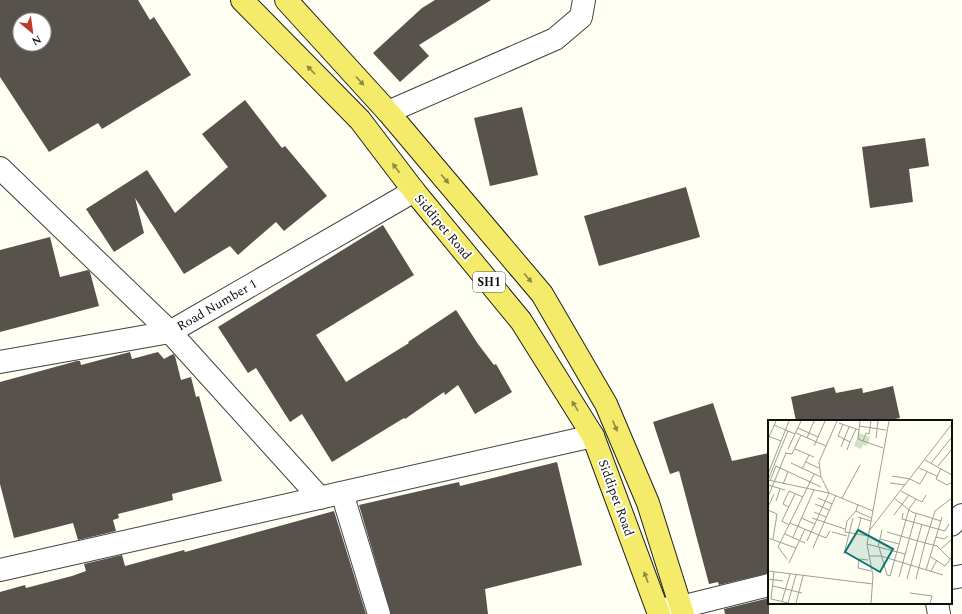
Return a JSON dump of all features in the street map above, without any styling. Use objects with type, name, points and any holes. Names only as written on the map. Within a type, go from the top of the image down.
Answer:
[{"type":"main road","name":"Siddipet Road","points":[[242,0],[360,120],[414,191],[522,322],[593,436],[658,612]]},
{"type":"main road","name":"Siddipet Road","points":[[286,0],[388,112],[542,294],[606,404],[648,503],[682,610]]},
{"type":"street","points":[[388,112],[555,39],[581,18],[584,0]]},
{"type":"street","points":[[0,168],[170,332],[320,498]]},
{"type":"street","name":"Road Number 1","points":[[0,362],[170,332],[414,191]]},
{"type":"street","points":[[0,570],[593,436]]},
{"type":"street","points":[[342,493],[379,614]]},
{"type":"street","points":[[952,524],[962,515]]},
{"type":"street","points":[[952,578],[962,576]]},
{"type":"street","points":[[658,612],[682,610],[768,585]]},
{"type":"street","points":[[937,604],[939,614]]},
{"type":"building","points":[[0,0],[138,0],[150,20],[154,17],[191,75],[102,129],[98,123],[49,152],[0,77]]},
{"type":"building","points":[[435,0],[491,0],[419,45],[429,56],[400,82],[373,53],[422,8]]},
{"type":"building","points":[[245,100],[282,148],[285,146],[327,196],[284,231],[276,222],[238,255],[230,246],[184,274],[135,198],[144,233],[114,252],[86,209],[147,170],[175,213],[228,167],[202,134]]},
{"type":"building","points":[[522,107],[538,175],[490,186],[474,118]]},
{"type":"building","points":[[925,138],[929,166],[909,169],[913,202],[870,208],[862,147]]},
{"type":"building","points":[[686,187],[700,237],[599,266],[584,216]]},
{"type":"building","points":[[383,225],[414,275],[316,335],[346,382],[409,343],[408,342],[456,310],[478,344],[494,365],[496,364],[512,392],[475,414],[458,385],[445,395],[444,392],[405,419],[404,418],[332,462],[302,414],[290,422],[256,368],[248,373],[218,327]]},
{"type":"building","points":[[50,237],[60,277],[88,270],[90,272],[99,306],[0,332],[0,250]]},
{"type":"building","points":[[130,352],[132,359],[158,352],[164,359],[173,354],[175,356],[181,380],[191,377],[196,397],[199,396],[222,481],[172,494],[173,500],[118,514],[119,518],[113,520],[116,531],[78,540],[73,523],[14,538],[0,484],[0,382],[77,361],[80,361],[81,365]]},
{"type":"building","points":[[893,386],[900,418],[890,420],[796,420],[791,397],[834,387],[836,393],[862,388],[863,393]]},
{"type":"building","points":[[713,403],[732,461],[768,453],[768,573],[719,585],[718,582],[709,584],[679,471],[670,474],[653,422]]},
{"type":"building","points":[[557,462],[582,565],[485,589],[488,614],[391,614],[359,505],[459,482],[460,486]]},
{"type":"building","points":[[334,511],[366,614],[0,614],[0,592],[25,585],[26,588],[72,576],[86,571],[84,564],[122,555],[125,566],[184,550],[185,552]]},
{"type":"building","points":[[768,598],[769,614],[725,614],[724,609]]}]
